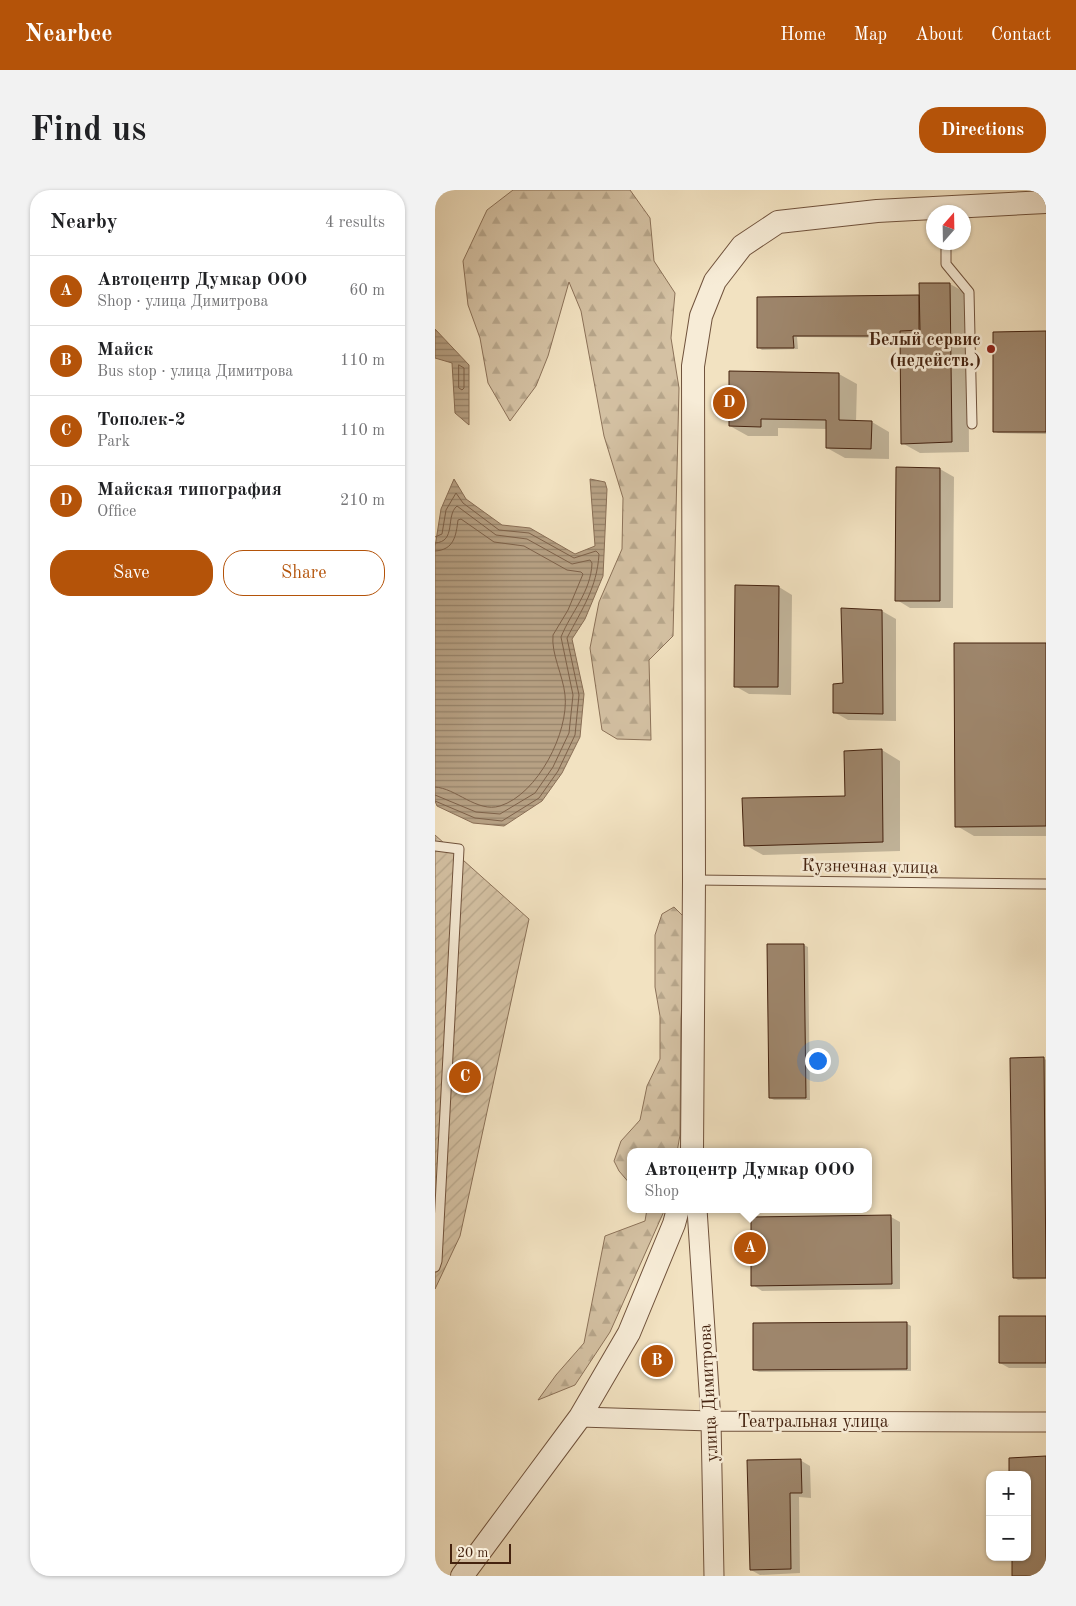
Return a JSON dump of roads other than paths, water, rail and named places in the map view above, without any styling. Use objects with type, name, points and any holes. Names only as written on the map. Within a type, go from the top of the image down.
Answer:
[{"type":"street","points":[[971,208],[1046,202]]},
{"type":"street","points":[[693,1148],[693,366],[701,316],[715,281],[742,246],[778,222],[877,211],[926,210]]},
{"type":"street","points":[[462,1576],[580,1417],[629,1333],[677,1213]]},
{"type":"street","name":"улица Димитрова","points":[[697,1213],[711,1421],[714,1576]]},
{"type":"street","name":"Театральная улица","points":[[580,1417],[711,1421],[1046,1422]]},
{"type":"lane","points":[[946,250],[946,264],[969,292],[972,424]]},
{"type":"lane","points":[[435,846],[459,848],[437,1261],[435,1267]]},
{"type":"lane","name":"Кузнечная улица","points":[[694,880],[1046,884]]},
{"type":"water","points":[[435,329],[469,365],[469,425],[455,413],[452,363],[435,358]]},
{"type":"water","points":[[454,479],[466,499],[502,525],[530,528],[575,554],[595,546],[590,479],[605,482],[607,489],[603,576],[585,619],[572,639],[584,694],[580,737],[562,773],[542,801],[504,826],[473,823],[437,806],[435,801],[435,547],[441,509]]},
{"type":"place","name":"Белый сервис (недейств.)","points":[[991,349]]},
{"type":"place","name":"Майская типография","points":[[729,403]]},
{"type":"place","name":"Тополек-2","points":[[465,1077]]},
{"type":"place","name":"Автоцентр Думкар ООО","points":[[750,1248]]},
{"type":"place","name":"Майск","points":[[657,1361]]}]
